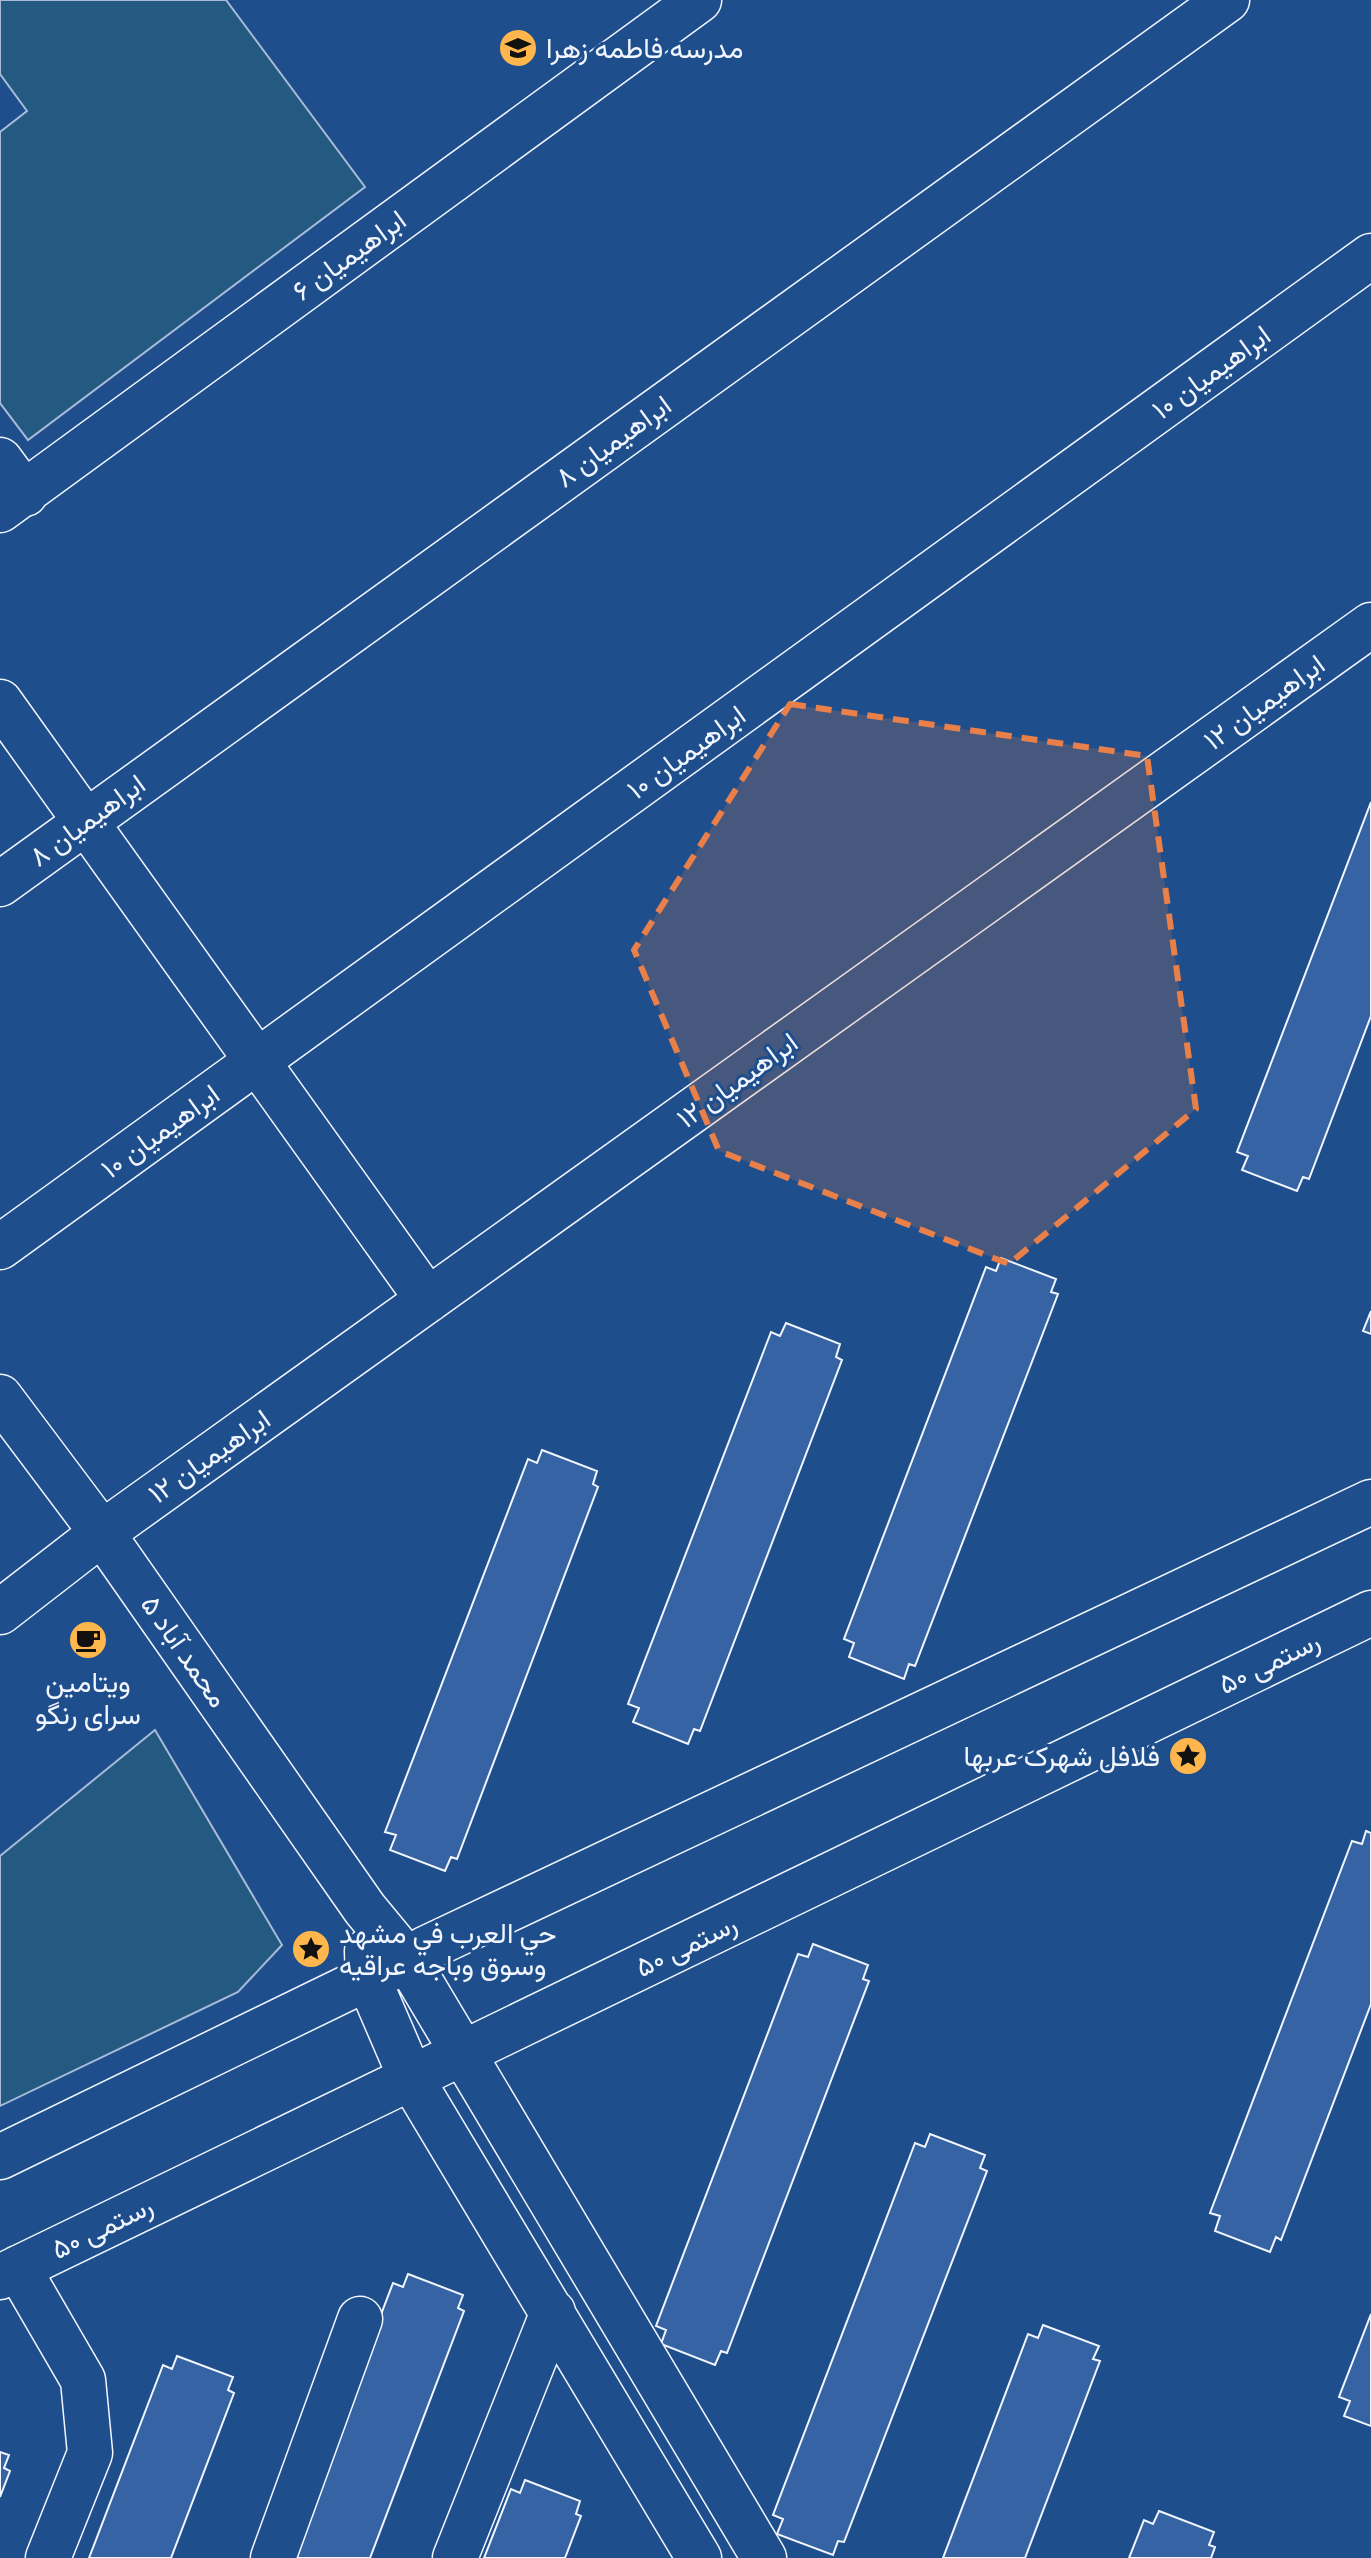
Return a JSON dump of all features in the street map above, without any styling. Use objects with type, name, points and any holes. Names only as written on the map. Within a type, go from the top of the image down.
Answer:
[{"type":"street","name":"ابراهیمیان ۶","points":[[8,488],[699,0]]},
{"type":"street","name":"ابراهیمیان ۸","points":[[0,884],[1227,0]]},
{"type":"street","name":"ابراهیمیان ۱۰","points":[[0,1247],[1371,256]]},
{"type":"street","name":"ابراهیمیان ۱۲","points":[[0,1612],[102,1533],[1371,625]]},
{"type":"street","points":[[0,702],[428,1300]]},
{"type":"street","name":"محمد آباد ۵","points":[[0,1397],[102,1533],[365,1909],[408,1961],[764,2558]]},
{"type":"street","points":[[0,2157],[408,1961],[425,1949],[1371,1502]]},
{"type":"street","name":"رستمی ۵۰","points":[[9,2272],[1371,1613]]},
{"type":"street","points":[[365,1909],[368,1978],[411,2078],[699,2558]]},
{"type":"street","points":[[9,2272],[83,2380],[90,2453],[48,2558]]},
{"type":"street","points":[[455,2558],[553,2312]]},
{"type":"street","points":[[273,2558],[360,2319]]},
{"type":"highlighted area","points":[[790,704],[1147,756],[1196,1109],[1009,1264],[719,1151],[634,950]]},
{"type":"shaded area","points":[[0,0],[226,0],[365,187],[28,440],[0,403],[0,132],[27,111],[0,74]]},
{"type":"shaded area","points":[[155,1730],[282,1945],[238,1992],[0,2106],[0,1856]]},
{"type":"building","points":[[1371,802],[1371,1016],[1309,1179],[1303,1177],[1297,1191],[1242,1170],[1248,1156],[1237,1152]]},
{"type":"building","points":[[1001,1258],[1056,1279],[1051,1292],[1058,1294],[915,1666],[909,1664],[904,1679],[849,1657],[854,1643],[844,1639],[986,1267],[996,1271]]},
{"type":"building","points":[[1371,1311],[1371,1334],[1363,1331]]},
{"type":"building","points":[[786,1323],[840,1344],[836,1357],[842,1360],[700,1731],[694,1729],[688,1744],[633,1722],[639,1708],[628,1704],[771,1332],[780,1336]]},
{"type":"building","points":[[542,1450],[597,1471],[593,1484],[598,1487],[457,1859],[451,1857],[445,1871],[390,1850],[396,1835],[385,1832],[528,1459],[537,1463]]},
{"type":"building","points":[[1366,1831],[1371,1833],[1371,2004],[1281,2240],[1276,2237],[1270,2252],[1215,2231],[1220,2216],[1210,2213],[1352,1841],[1362,1844]]},
{"type":"building","points":[[813,1944],[868,1965],[863,1979],[869,1981],[727,2353],[721,2351],[715,2365],[661,2344],[666,2330],[656,2326],[798,1954],[808,1957]]},
{"type":"building","points":[[930,2134],[985,2155],[980,2168],[987,2171],[844,2542],[838,2541],[833,2555],[777,2534],[783,2519],[773,2515],[915,2143],[925,2147]]},
{"type":"building","points":[[408,2274],[463,2295],[458,2308],[464,2311],[370,2558],[288,2558],[393,2283],[403,2287]]},
{"type":"building","points":[[1371,2314],[1371,2426],[1344,2416],[1350,2401],[1339,2397]]},
{"type":"building","points":[[1043,2325],[1099,2346],[1093,2359],[1100,2361],[1025,2558],[943,2558],[1028,2334],[1038,2338]]},
{"type":"building","points":[[177,2356],[233,2377],[228,2390],[234,2393],[171,2558],[89,2558],[163,2365],[172,2369]]},
{"type":"building","points":[[0,2452],[9,2455],[4,2468],[10,2471],[0,2497]]},
{"type":"building","points":[[525,2480],[580,2501],[576,2514],[581,2516],[565,2558],[484,2558],[511,2489],[520,2493]]},
{"type":"building","points":[[1159,2511],[1214,2532],[1209,2545],[1215,2547],[1211,2558],[1129,2558],[1144,2520],[1153,2524]]},
{"type":"place","name":"مدرسه فاطمه زهرا","points":[[518,48]]},
{"type":"place","name":"ویتامین سرای رنگو","points":[[88,1640]]},
{"type":"place","name":"فلافل شهرک عربها","points":[[1188,1756]]},
{"type":"place","name":"حي العرب في مشهد وسوق وباجه عراقيه","points":[[311,1949]]}]
